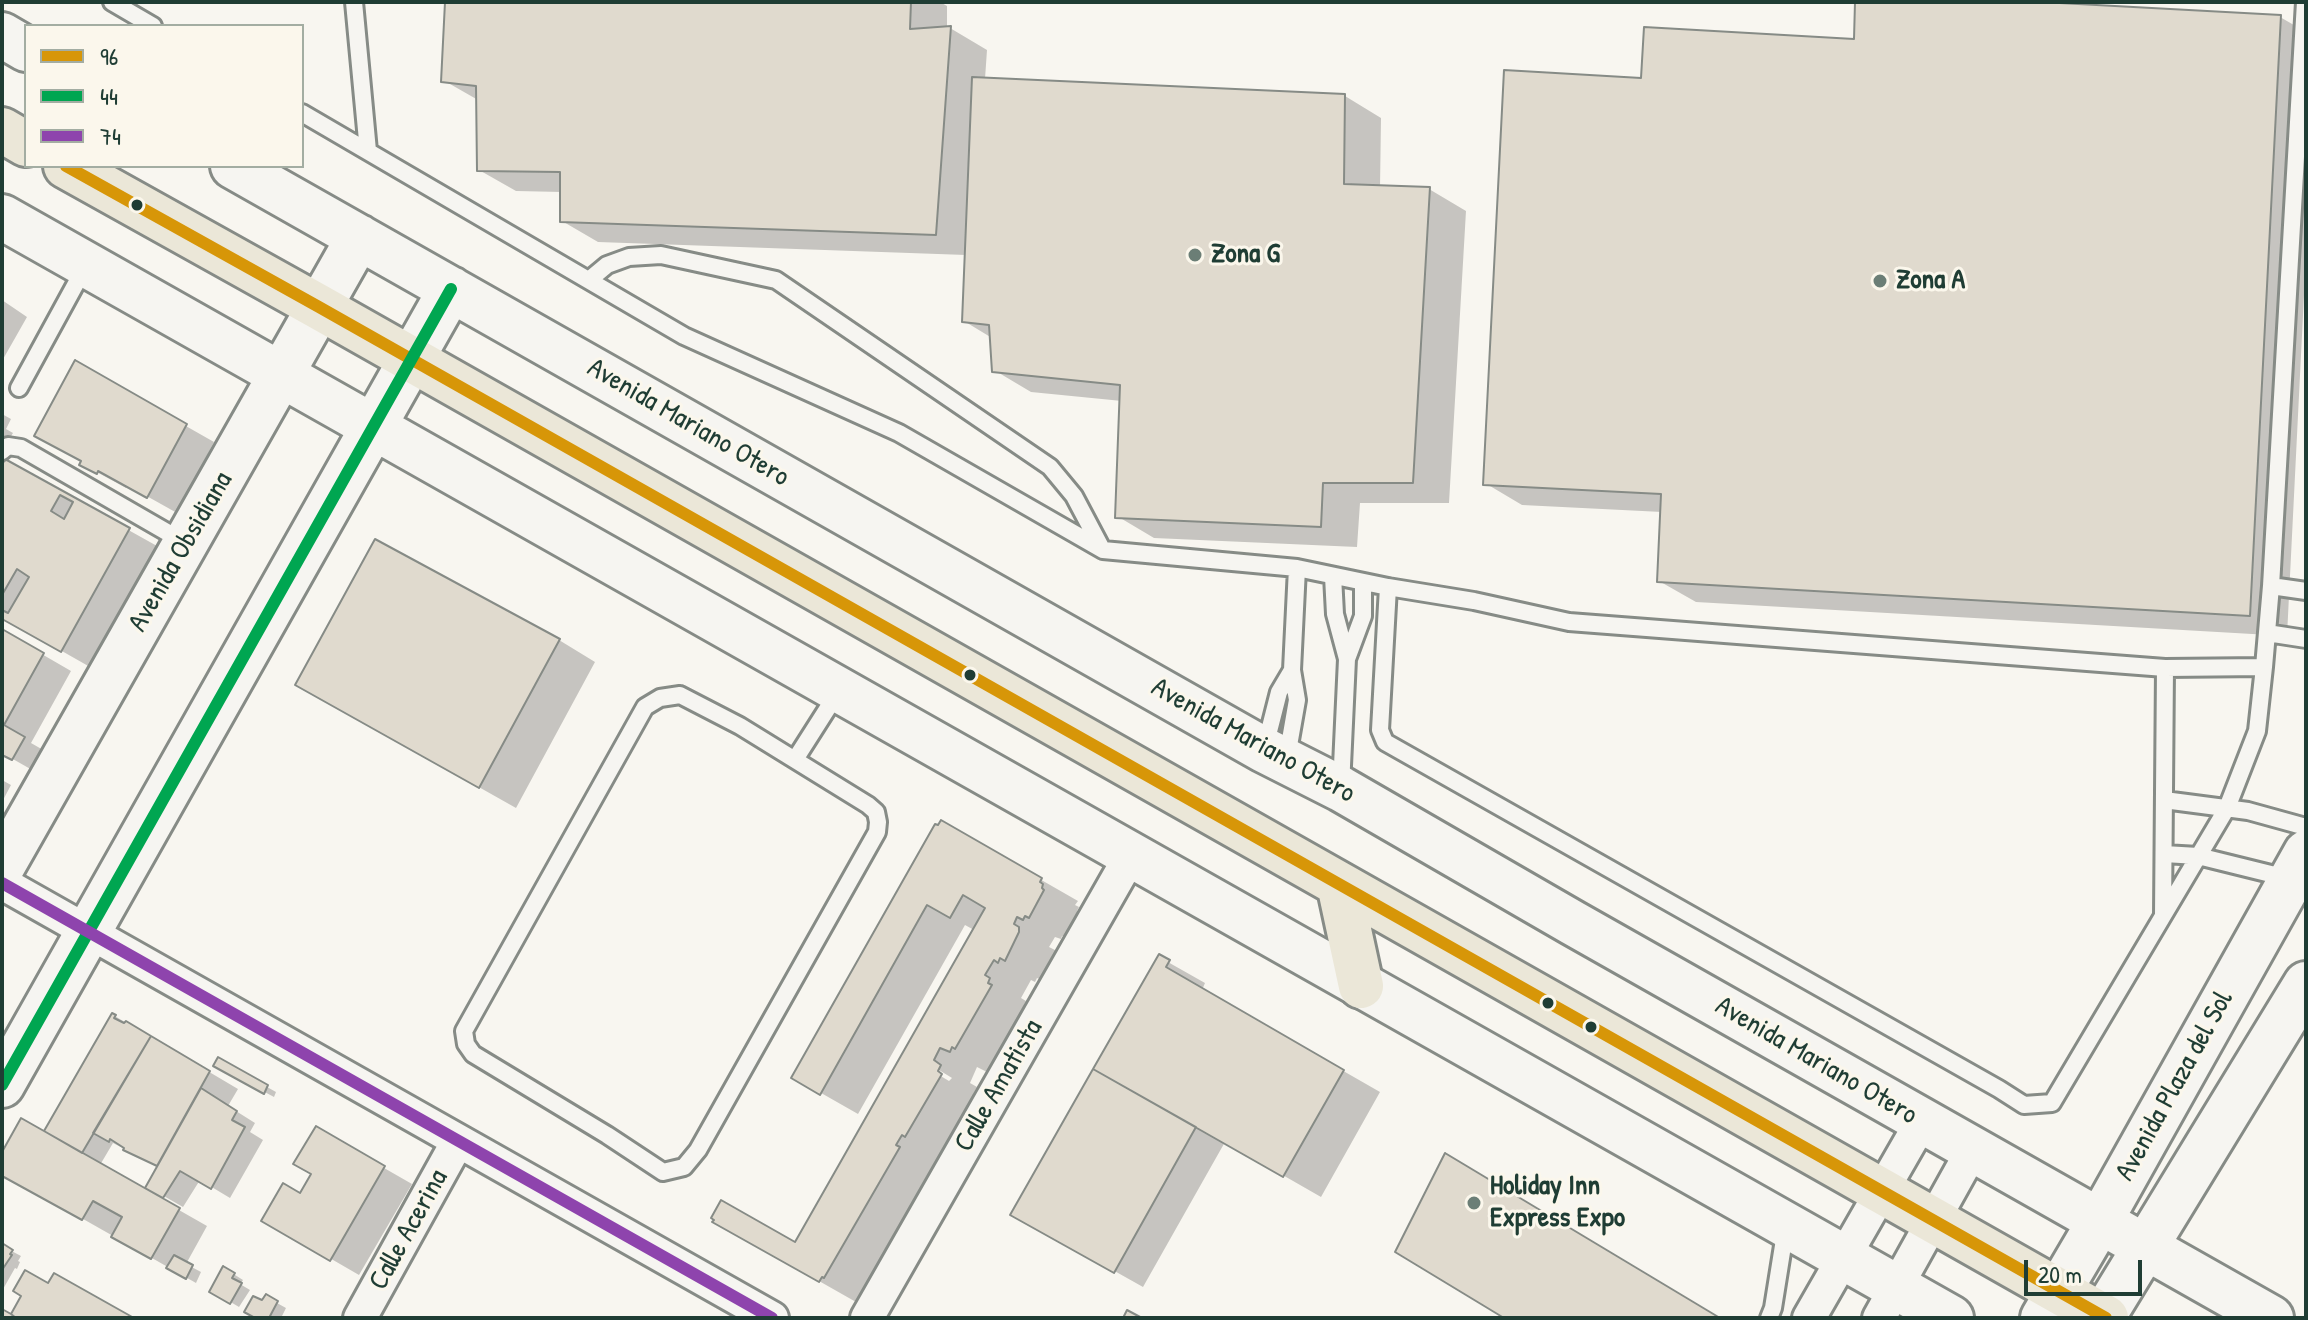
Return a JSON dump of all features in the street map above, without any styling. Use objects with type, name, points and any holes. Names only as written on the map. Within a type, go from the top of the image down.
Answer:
[{"type":"main road","points":[[2,35],[24,48]]},
{"type":"main road","points":[[2,130],[24,143]]},
{"type":"main road","points":[[70,168],[1882,1191],[1934,1221],[2050,1305],[2104,1318]]},
{"type":"main road","name":"Avenida Mariano Otero","points":[[237,168],[1275,756],[1341,789],[2271,1318]]},
{"type":"main road","points":[[2,217],[1844,1257],[1888,1303],[1951,1318]]},
{"type":"main road","name":"Avenida Obsidiana","points":[[2,867],[359,237]]},
{"type":"main road","points":[[2,1085],[451,289]]},
{"type":"main road","name":"Avenida Plaza del Sol","points":[[2050,1305],[2298,866]]},
{"type":"main road","points":[[1339,884],[1361,986]]},
{"type":"main road","name":"Avenida Plaza del Sol","points":[[2104,1318],[2306,984]]},
{"type":"street","name":"Calle Amatista","points":[[867,1318],[1131,855]]},
{"type":"street","points":[[2,883],[772,1318]]},
{"type":"street","points":[[1809,1318],[1922,1121]]},
{"type":"street","name":"Calle Acerina","points":[[360,1318],[458,1141]]},
{"type":"street","points":[[1888,1303],[1973,1149]]},
{"type":"lane","points":[[112,2],[150,24]]},
{"type":"lane","points":[[354,2],[368,151]]},
{"type":"lane","points":[[1388,587],[1380,730],[1385,742],[2024,1105],[2052,1103],[2227,808],[2257,731],[2271,586],[2305,2]]},
{"type":"lane","points":[[304,114],[684,336],[899,433],[1103,550],[1297,568],[1569,622],[2165,668],[2264,667]]},
{"type":"lane","points":[[589,280],[607,265],[629,257],[661,255],[776,280],[1050,467],[1074,496],[1103,550]]},
{"type":"lane","points":[[19,388],[87,265]]},
{"type":"lane","points":[[2,451],[8,446],[21,448],[186,543]]},
{"type":"lane","points":[[1275,756],[1297,700],[1292,670],[1297,568]]},
{"type":"lane","points":[[1333,576],[1335,614],[1347,659],[1341,789]]},
{"type":"lane","points":[[1347,659],[1363,616],[1363,583]]},
{"type":"lane","points":[[2271,586],[2306,591]]},
{"type":"lane","points":[[2267,633],[2306,639]]},
{"type":"lane","points":[[2163,915],[2165,668]]},
{"type":"lane","points":[[1275,756],[1279,692],[1292,670]]},
{"type":"lane","points":[[796,758],[840,689]]},
{"type":"lane","points":[[680,695],[796,758],[876,812],[877,832],[698,1150],[684,1167],[663,1172],[469,1049],[464,1031],[645,707],[660,698],[680,695]]},
{"type":"lane","points":[[2164,800],[2248,811],[2306,827]]},
{"type":"lane","points":[[2164,854],[2298,866]]},
{"type":"lane","points":[[1769,1318],[1786,1225]]},
{"type":"building","points":[[445,2],[911,2],[910,29],[951,26],[936,235],[560,222],[560,172],[477,171],[476,86],[441,82]]},
{"type":"building","name":"Zona A","points":[[1855,2],[2041,2],[2281,15],[2250,616],[1657,582],[1661,494],[1483,485],[1504,70],[1641,78],[1644,27],[1854,39]]},
{"type":"building","name":"Zona G","points":[[972,77],[1345,94],[1344,184],[1430,187],[1413,483],[1323,483],[1321,527],[1115,518],[1120,385],[992,372],[989,325],[962,322]]},
{"type":"building","points":[[75,360],[187,424],[147,498],[98,471],[97,474],[79,465],[81,461],[34,436]]},
{"type":"building","points":[[5,459],[130,528],[61,652],[2,619],[2,610],[8,613],[29,577],[17,569],[2,595],[2,465]],"holes":[[[60,495],[73,502],[64,519],[51,511]]]},
{"type":"building","points":[[375,539],[560,639],[479,788],[295,685]]},
{"type":"building","points":[[2,629],[44,653],[4,725],[25,737],[12,760],[2,755]]},
{"type":"building","points":[[941,820],[1042,878],[1040,882],[1044,890],[1029,918],[1025,916],[1023,920],[1017,917],[1014,924],[1019,927],[1019,932],[1005,961],[1000,958],[998,963],[994,960],[985,975],[992,985],[955,1049],[952,1047],[950,1052],[940,1048],[934,1060],[941,1065],[938,1071],[942,1074],[905,1137],[902,1135],[896,1145],[900,1147],[819,1282],[712,1222],[714,1220],[711,1218],[721,1200],[795,1242],[985,908],[963,895],[950,918],[927,905],[820,1095],[791,1078],[935,824],[938,825]]},
{"type":"building","points":[[1159,954],[1170,960],[1166,967],[1344,1070],[1283,1177],[1093,1069]]},
{"type":"building","points":[[112,1013],[116,1015],[114,1018],[124,1023],[126,1021],[151,1036],[82,1153],[44,1131]]},
{"type":"building","points":[[151,1036],[210,1071],[157,1166],[123,1150],[110,1139],[109,1142],[93,1133]]},
{"type":"building","points":[[218,1057],[268,1085],[264,1094],[213,1066]]},
{"type":"building","points":[[1093,1069],[1196,1127],[1114,1273],[1010,1215]]},
{"type":"building","points":[[201,1088],[237,1111],[232,1120],[245,1127],[211,1189],[180,1171],[163,1198],[145,1188]]},
{"type":"building","points":[[21,1118],[180,1208],[151,1259],[111,1237],[122,1217],[93,1201],[82,1220],[2,1176],[2,1152]]},
{"type":"building","points":[[316,1126],[385,1166],[330,1261],[261,1221],[283,1183],[300,1193],[311,1174],[293,1164]]},
{"type":"building","name":"Holiday Inn Express Expo","points":[[1445,1153],[1720,1318],[1504,1318],[1395,1252]]},
{"type":"building","points":[[2,1243],[13,1250],[2,1270]]},
{"type":"building","points":[[174,1255],[193,1265],[186,1279],[166,1268]]},
{"type":"building","points":[[223,1266],[235,1273],[232,1278],[242,1283],[230,1304],[209,1292]]},
{"type":"building","points":[[25,1270],[48,1283],[54,1273],[134,1318],[16,1318],[11,1314],[21,1296],[13,1291]]},
{"type":"building","points":[[266,1294],[278,1301],[269,1318],[255,1318],[244,1312],[253,1296],[262,1300]]},
{"type":"building","points":[[2,1309],[11,1314],[16,1318],[2,1318]]},
{"type":"building","points":[[1127,1310],[1142,1318],[1123,1318]]},
{"type":"transit line","name":"96","points":[[70,168],[2106,1318]]},
{"type":"transit line","name":"44","points":[[2,1085],[451,289]]},
{"type":"transit line","name":"74","points":[[2,883],[772,1318]]},
{"type":"place","name":"Zona G","points":[[1195,255]]},
{"type":"place","name":"Zona A","points":[[1880,281]]},
{"type":"place","name":"Holiday Inn Express Expo","points":[[1474,1203]]}]
